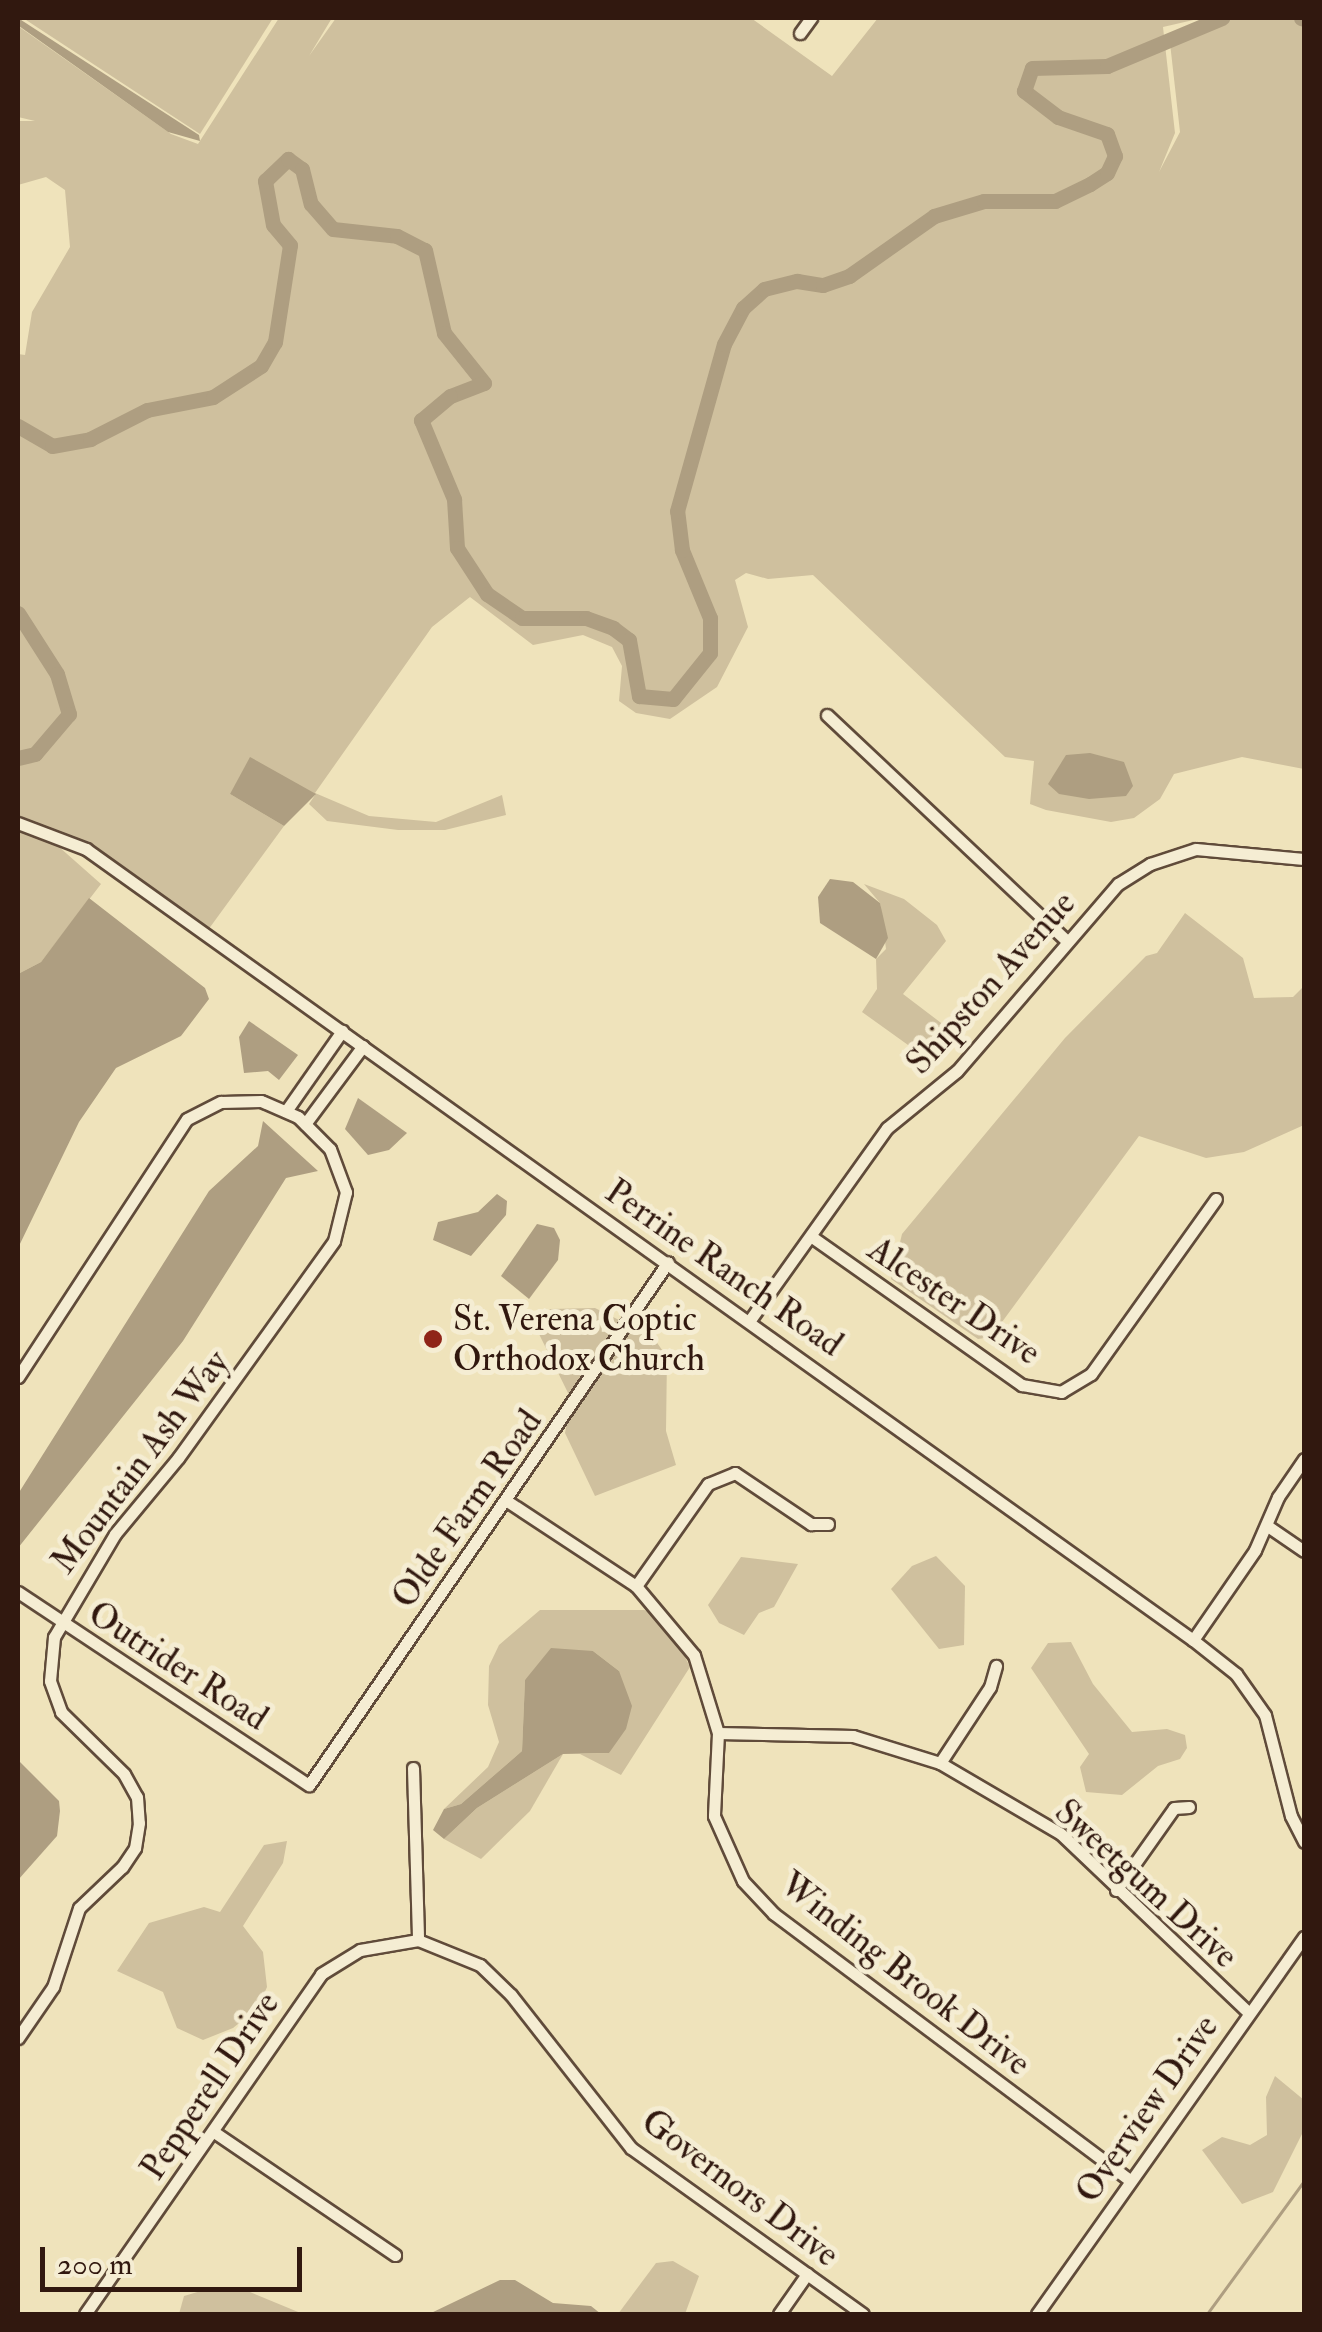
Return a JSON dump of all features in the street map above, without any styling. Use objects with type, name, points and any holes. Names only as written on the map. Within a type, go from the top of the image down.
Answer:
[{"type":"street","points":[[800,32],[811,18]]},
{"type":"street","points":[[827,715],[1065,939]]},
{"type":"street","name":"Perrine Ranch Road","points":[[18,824],[86,849],[1194,1640],[1236,1674],[1264,1715],[1291,1816],[1304,1842]]},
{"type":"street","name":"Shipston Avenue","points":[[750,1320],[887,1128],[957,1071],[1065,939],[1118,884],[1150,864],[1196,849],[1304,859]]},
{"type":"street","points":[[296,1117],[342,1032]]},
{"type":"street","points":[[296,1117],[363,1046]]},
{"type":"street","points":[[18,1378],[180,1126],[230,1100],[296,1117]]},
{"type":"street","name":"Mountain Ash Way","points":[[18,2038],[53,1987],[78,1908],[122,1867],[135,1848],[139,1823],[138,1797],[124,1774],[61,1712],[50,1680],[60,1620],[115,1534],[178,1458],[336,1238],[345,1211],[342,1174],[330,1149],[296,1117]]},
{"type":"street","name":"Alcester Drive","points":[[812,1237],[1022,1385],[1061,1392],[1091,1374],[1216,1200]]},
{"type":"street","name":"Olde Farm Road","points":[[309,1784],[508,1501],[668,1262]]},
{"type":"street","points":[[1194,1640],[1269,1527],[1278,1497],[1304,1459]]},
{"type":"street","points":[[636,1586],[708,1484],[735,1473],[811,1524],[828,1524]]},
{"type":"street","name":"Winding Brook Drive","points":[[508,1501],[636,1586],[694,1654],[718,1733],[714,1816],[743,1881],[774,1914],[1130,2180]]},
{"type":"street","points":[[1269,1527],[1304,1551]]},
{"type":"street","name":"Outrider Road","points":[[18,1592],[309,1784]]},
{"type":"street","points":[[940,1763],[990,1687],[996,1666]]},
{"type":"street","name":"Sweetgum Drive","points":[[718,1733],[853,1736],[940,1763],[1060,1834],[1249,2013]]},
{"type":"street","points":[[413,1768],[418,1940]]},
{"type":"street","points":[[1116,1890],[1174,1808],[1189,1808]]},
{"type":"street","name":"Overview Drive","points":[[1037,2314],[1304,1937]]},
{"type":"street","name":"Pepperell Drive","points":[[84,2314],[321,1974],[360,1950],[418,1940]]},
{"type":"street","name":"Governors Drive","points":[[418,1940],[480,1965],[512,1995],[631,2148],[863,2314]]},
{"type":"street","points":[[214,2132],[396,2254]]},
{"type":"street","points":[[778,2314],[807,2274]]},
{"type":"shaded area","points":[[18,18],[199,135],[200,141],[168,132],[19,26]]},
{"type":"shaded area","points":[[23,18],[273,18],[200,134]]},
{"type":"shaded area","points":[[279,18],[332,18],[309,56],[336,18],[751,18],[832,76],[878,18],[1202,18],[1163,27],[1175,133],[1159,172],[1180,132],[1170,43],[1216,18],[1304,18],[1304,769],[1242,757],[1174,774],[1160,799],[1134,818],[1111,822],[1046,810],[1030,804],[1034,761],[1005,757],[813,575],[768,579],[746,573],[735,580],[748,627],[717,687],[670,719],[636,713],[619,701],[622,666],[612,647],[583,635],[533,645],[470,597],[432,627],[315,793],[369,816],[436,822],[502,795],[506,815],[445,830],[398,830],[327,821],[309,804],[315,795],[230,794],[284,826],[208,930],[89,845],[18,818],[18,354],[25,355],[32,312],[70,247],[65,190],[46,177],[18,185],[18,121],[35,121],[18,117],[18,26],[171,134],[198,144]]},
{"type":"shaded area","points":[[1090,753],[1124,762],[1133,786],[1126,796],[1089,799],[1059,794],[1048,784],[1066,755]]},
{"type":"shaded area","points":[[250,757],[316,794],[284,826],[230,794]]},
{"type":"shaded area","points":[[18,829],[80,851],[58,846],[101,884],[41,962],[18,974]]},
{"type":"shaded area","points":[[830,879],[853,882],[880,903],[888,938],[876,959],[820,923],[818,897]]},
{"type":"shaded area","points":[[864,884],[904,899],[937,925],[946,941],[903,994],[953,1032],[929,1060],[862,1012],[877,989],[876,959],[886,949],[880,903]]},
{"type":"shaded area","points":[[89,898],[205,988],[209,999],[181,1036],[116,1068],[79,1122],[18,1248],[18,974],[41,962]]},
{"type":"shaded area","points":[[1185,913],[1243,958],[1254,998],[1293,997],[1304,986],[1304,1125],[1244,1152],[1206,1158],[1139,1136],[991,1337],[978,1339],[891,1279],[902,1234],[1065,1038],[1146,956],[1157,953]]},
{"type":"shaded area","points":[[249,1021],[298,1055],[279,1080],[268,1071],[244,1073],[239,1037]]},
{"type":"shaded area","points":[[358,1098],[407,1133],[389,1150],[368,1155],[345,1129]]},
{"type":"shaded area","points":[[263,1121],[318,1171],[286,1178],[183,1341],[18,1548],[18,1494],[209,1191],[258,1146]]},
{"type":"shaded area","points":[[497,1194],[507,1201],[506,1215],[471,1256],[433,1240],[438,1222],[478,1212]]},
{"type":"shaded area","points":[[537,1224],[554,1228],[560,1240],[558,1260],[529,1299],[501,1276]]},
{"type":"shaded area","points":[[595,1308],[653,1337],[667,1357],[666,1431],[676,1465],[595,1496],[565,1433],[571,1399],[539,1334],[550,1309]]},
{"type":"shaded area","points":[[936,1556],[965,1586],[964,1645],[939,1649],[891,1589],[912,1566]]},
{"type":"shaded area","points":[[741,1557],[798,1564],[774,1607],[759,1613],[744,1635],[719,1623],[708,1605]]},
{"type":"shaded area","points":[[540,1610],[644,1610],[666,1619],[690,1667],[621,1775],[580,1754],[609,1753],[619,1671],[593,1651],[578,1651],[525,1680],[522,1751],[461,1804],[444,1809],[488,1767],[499,1742],[488,1705],[489,1666],[499,1645]]},
{"type":"shaded area","points":[[1071,1642],[1093,1684],[1132,1732],[1167,1729],[1185,1735],[1187,1748],[1180,1759],[1158,1766],[1122,1795],[1086,1792],[1080,1767],[1089,1754],[1031,1668],[1048,1643]]},
{"type":"shaded area","points":[[551,1648],[593,1651],[619,1671],[632,1706],[626,1729],[609,1753],[563,1754],[477,1808],[444,1839],[433,1830],[444,1809],[461,1804],[522,1751],[525,1680]]},
{"type":"shaded area","points":[[563,1754],[530,1811],[481,1859],[444,1839],[477,1808]]},
{"type":"shaded area","points":[[18,1760],[59,1801],[60,1811],[57,1836],[18,1880]]},
{"type":"shaded area","points":[[287,1841],[283,1863],[243,1926],[263,1952],[267,1987],[258,2008],[233,2028],[203,2040],[177,2028],[163,1992],[117,1971],[149,1923],[204,1907],[220,1912],[264,1845]]},
{"type":"shaded area","points":[[1275,2076],[1304,2100],[1304,2130],[1273,2192],[1242,2204],[1202,2150],[1222,2137],[1250,2145],[1267,2135],[1266,2097]]},
{"type":"shaded area","points":[[673,2261],[699,2276],[685,2314],[618,2314],[656,2263]]},
{"type":"shaded area","points":[[500,2280],[515,2280],[553,2303],[591,2306],[601,2314],[429,2314]]},
{"type":"shaded area","points":[[211,2288],[245,2290],[303,2314],[179,2314],[184,2296]]},
{"type":"waterway","points":[[18,426],[52,446],[90,439],[147,410],[213,397],[261,366],[275,342],[290,245],[273,225],[265,181],[288,159],[302,169],[311,204],[333,229],[397,236],[425,250],[444,333],[484,383],[450,396],[421,420],[454,499],[457,548],[487,594],[522,618],[586,618],[613,628],[629,640],[639,696],[673,699],[710,653],[710,618],[682,550],[677,511],[724,344],[743,308],[764,289],[797,281],[823,285],[849,276],[934,216],[984,201],[1055,201],[1090,184],[1107,173],[1115,156],[1107,134],[1058,117],[1024,91],[1032,68],[1107,66],[1222,18]]},
{"type":"waterway","points":[[18,613],[57,674],[69,714],[35,754],[18,758]]},
{"type":"waterway","points":[[1207,2314],[1304,2181]]},
{"type":"place","name":"St. Verena Coptic Orthodox Church","points":[[433,1339]]}]
